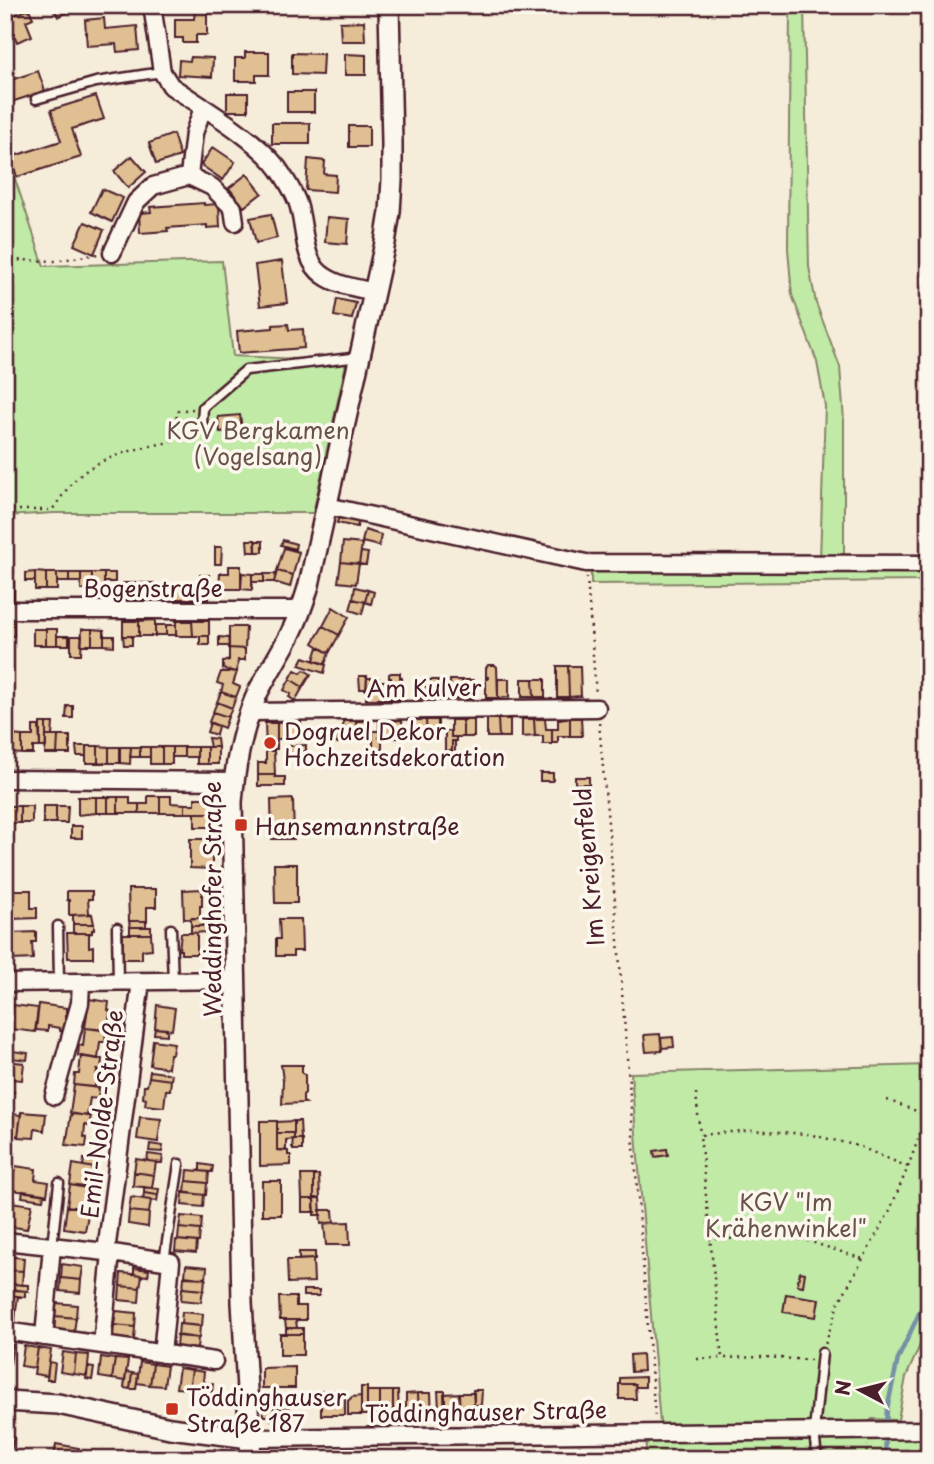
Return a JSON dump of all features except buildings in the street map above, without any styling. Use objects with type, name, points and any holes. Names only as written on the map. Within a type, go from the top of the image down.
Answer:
[{"type":"street","points":[[152,5],[162,72],[171,86],[254,143],[279,170],[296,200],[307,250],[316,269],[340,284],[375,292]]},
{"type":"street","name":"Weddinghofer Straße","points":[[251,1459],[242,1302],[231,824],[234,781],[240,744],[250,712],[291,632],[309,584],[385,243],[392,180],[389,5]]},
{"type":"street","points":[[189,176],[194,133],[203,108]]},
{"type":"street","points":[[112,253],[136,202],[153,186],[189,176],[212,187],[233,208],[235,222]]},
{"type":"street","points":[[327,506],[586,563],[929,564]]},
{"type":"street","name":"Bogenstraße","points":[[5,610],[301,610]]},
{"type":"street","name":"Am Kulver","points":[[250,712],[597,708]]},
{"type":"street","points":[[5,779],[234,781]]},
{"type":"street","points":[[5,983],[235,980]]},
{"type":"street","name":"Emil-Nolde-Straße","points":[[102,1345],[108,1253],[141,981]]},
{"type":"street","points":[[54,1096],[80,1003],[81,982]]},
{"type":"street","points":[[5,1241],[171,1262],[162,1354]]},
{"type":"street","points":[[44,1337],[52,1247]]},
{"type":"street","points":[[5,1331],[214,1361]]},
{"type":"street","name":"Töddinghauser Straße","points":[[5,1401],[58,1404],[170,1428],[250,1438],[929,1430]]},
{"type":"lane","points":[[36,99],[96,82],[162,72]]},
{"type":"lane","points":[[202,425],[203,407],[246,370],[360,356]]},
{"type":"lane","points":[[58,926],[59,982]]},
{"type":"lane","points":[[117,928],[118,982]]},
{"type":"lane","points":[[171,929],[173,981]]},
{"type":"lane","points":[[164,1261],[179,1164]]},
{"type":"lane","points":[[52,1247],[59,1183]]},
{"type":"lane","points":[[817,1459],[814,1431],[822,1357]]},
{"type":"path","points":[[5,262],[55,261],[112,253]]},
{"type":"path","points":[[5,510],[52,510],[74,481],[96,465],[131,450],[175,441],[177,411],[203,407]]},
{"type":"path","name":"Im Kreigenfeld","points":[[586,563],[657,1433]]},
{"type":"path","points":[[696,1093],[722,1358]]},
{"type":"path","points":[[887,1100],[927,1115]]},
{"type":"path","points":[[697,1359],[822,1357],[838,1304],[889,1212],[929,1110]]},
{"type":"path","points":[[700,1135],[751,1130],[808,1134],[858,1146],[908,1167]]},
{"type":"path","points":[[709,1239],[805,1240],[863,1259]]},
{"type":"path","points":[[274,1438],[275,1459]]},
{"type":"green space","points":[[790,5],[804,5],[809,267],[816,303],[840,367],[844,421],[844,556],[820,560],[825,406],[817,362],[792,295],[788,249]]},
{"type":"green space","name":"KGV Bergkamen (Vogelsang)","points":[[5,149],[44,266],[222,261],[233,356],[346,364],[313,513],[54,513],[5,516]]},
{"type":"green space","points":[[591,567],[929,568],[929,581],[591,584]]},
{"type":"green space","name":"KGV \"Im Krähenwinkel\"","points":[[929,1065],[929,1325],[906,1377],[898,1420],[872,1419],[858,1437],[929,1439],[929,1459],[645,1459],[646,1446],[660,1424],[631,1073]]},
{"type":"waterway","points":[[886,1427],[887,1409],[898,1359],[929,1292]]},
{"type":"waterway","points":[[885,1459],[886,1435]]},
{"type":"place","name":"Dogruel Dekor Hochzeitsdekoration","points":[[270,743]]},
{"type":"place","name":"Hansemannstraße","points":[[241,825]]},
{"type":"place","name":"Töddinghauser Straße 187","points":[[172,1409]]}]
